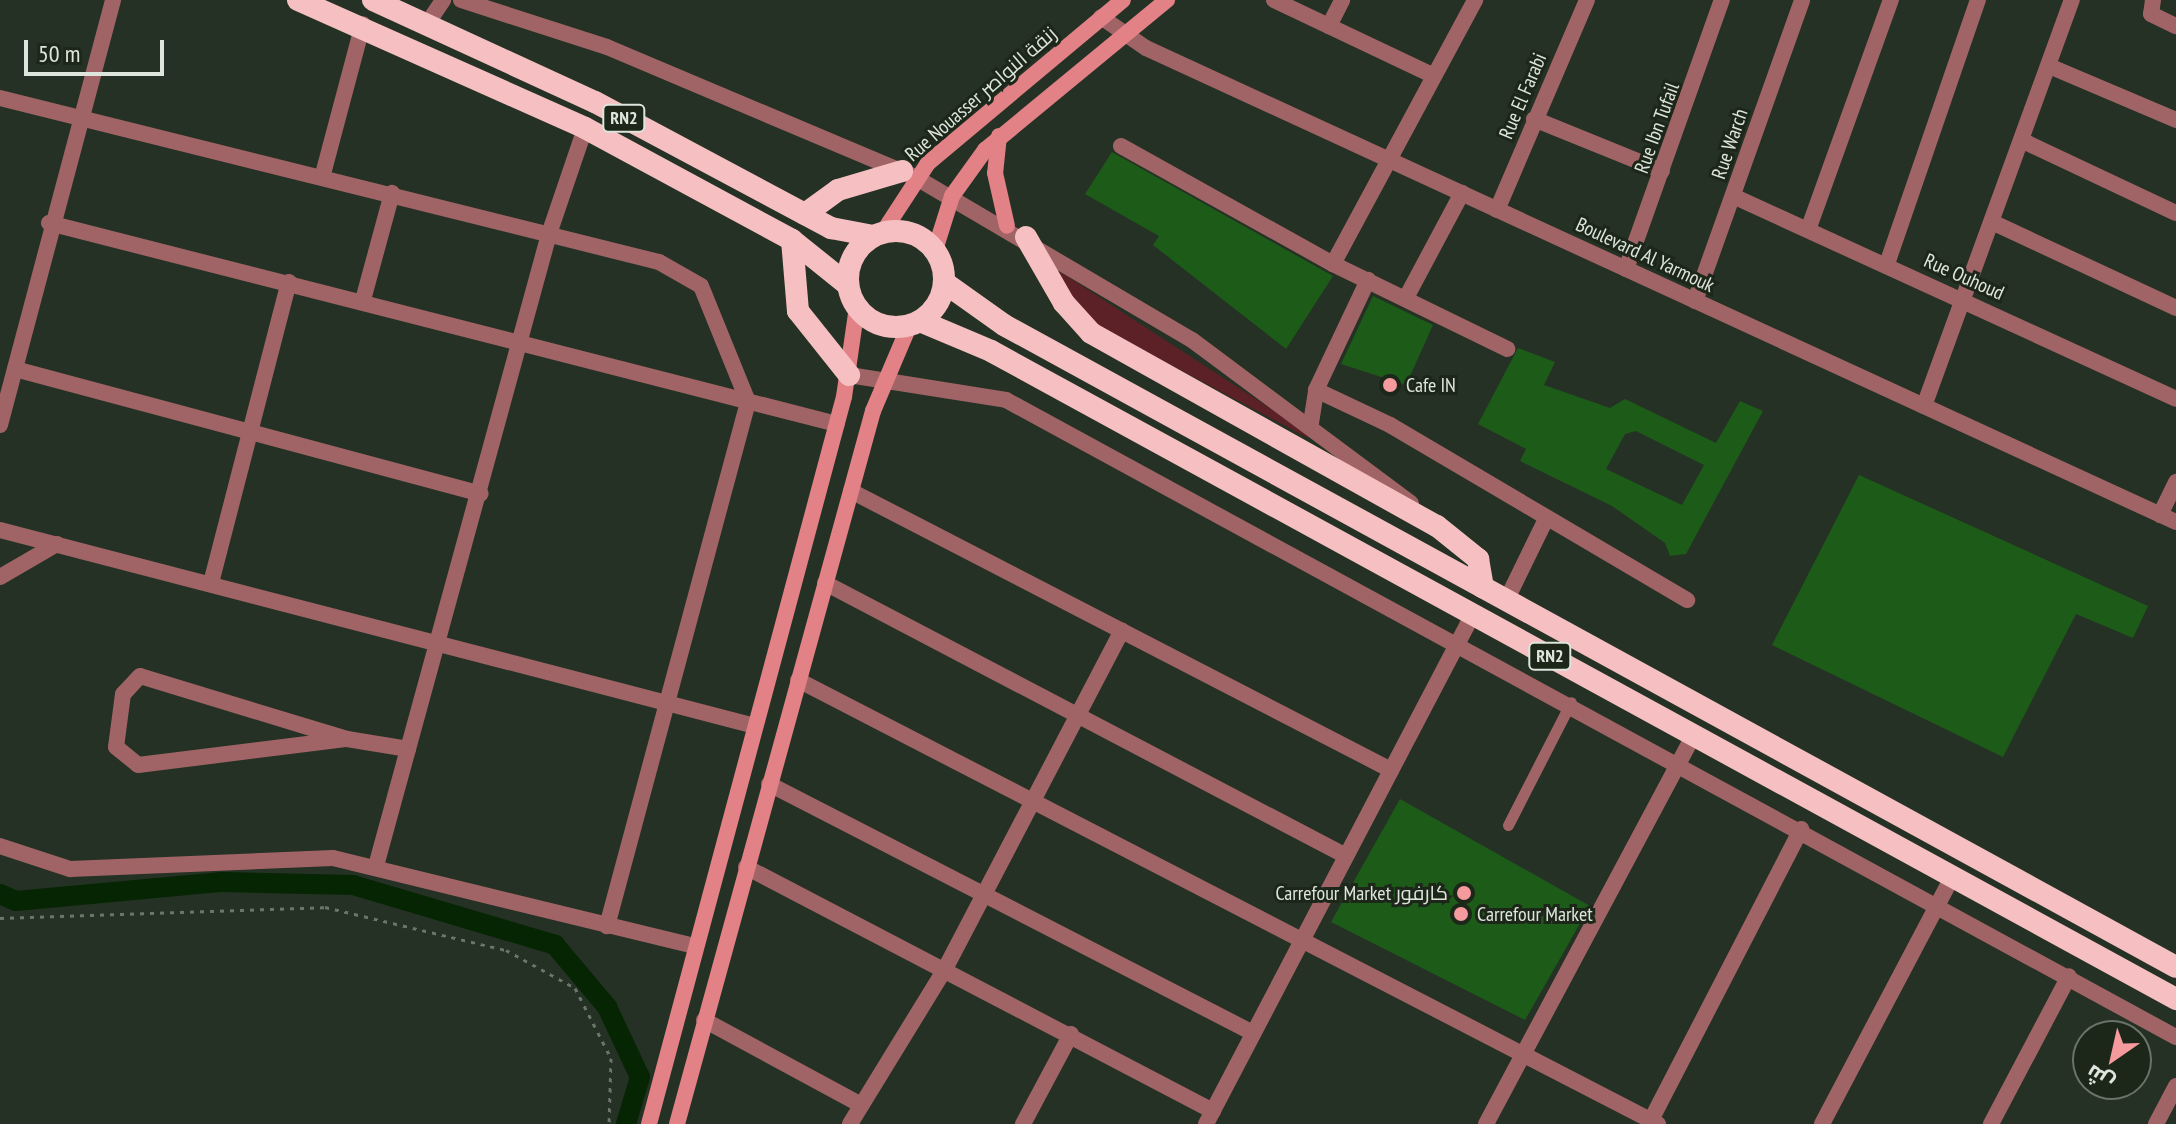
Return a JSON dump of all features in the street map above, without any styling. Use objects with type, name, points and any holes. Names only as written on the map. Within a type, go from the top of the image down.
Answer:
[{"type":"highway","name":"RN2","points":[[298,0],[363,24],[585,128],[792,240],[848,285],[857,307],[875,322],[914,323],[991,351],[2176,999]]},
{"type":"highway","name":"RN2","points":[[373,0],[427,24],[805,214],[878,234],[906,231],[935,250]]},
{"type":"highway","points":[[805,214],[838,190],[909,174]]},
{"type":"highway","points":[[1017,232],[1064,303],[1091,333],[1437,526],[1478,559],[1483,588]]},
{"type":"highway","points":[[848,285],[855,252],[878,234]]},
{"type":"highway","points":[[792,240],[798,311],[849,375]]},
{"type":"highway","points":[[914,323],[937,305],[945,283],[935,250]]},
{"type":"highway","name":"RN2","points":[[945,283],[1004,325],[2176,967]]},
{"type":"main road","name":"Rue Nouasser زنقة النواصر","points":[[878,234],[909,174],[1123,0]]},
{"type":"main road","points":[[935,250],[952,196],[999,136],[1167,0]]},
{"type":"main road","points":[[999,136],[996,182],[1017,232]]},
{"type":"main road","points":[[649,1124],[837,424],[849,375],[857,307]]},
{"type":"main road","points":[[677,1124],[882,379],[914,323]]},
{"type":"street","points":[[0,425],[76,117],[113,0]]},
{"type":"street","points":[[427,24],[443,0]]},
{"type":"street","points":[[461,0],[607,47],[909,174],[952,196],[1017,232],[1311,423],[1437,526]]},
{"type":"street","points":[[1274,0],[1432,75]]},
{"type":"street","points":[[1329,26],[1342,0]]},
{"type":"street","points":[[1333,264],[1384,158],[1475,0]]},
{"type":"street","name":"Rue El Farabi","points":[[1497,210],[1587,0]]},
{"type":"street","name":"Rue Ibn Tufail","points":[[1626,269],[1722,0]]},
{"type":"street","name":"Rue Warch","points":[[1695,301],[1802,0]]},
{"type":"street","points":[[1808,230],[1891,0]]},
{"type":"street","points":[[1887,264],[1978,0]]},
{"type":"street","points":[[1924,406],[1994,223],[2072,0]]},
{"type":"street","points":[[2153,0],[2151,14],[2176,26]]},
{"type":"street","name":"Boulevard Al Yarmouk","points":[[1101,17],[1124,35],[1384,158],[2176,522]]},
{"type":"street","points":[[323,174],[363,24]]},
{"type":"street","points":[[2049,66],[2176,120]]},
{"type":"street","points":[[0,98],[323,174],[659,262],[701,286],[748,402],[607,926]]},
{"type":"street","points":[[1534,119],[1662,171]]},
{"type":"street","points":[[376,866],[481,494],[549,234],[585,128]]},
{"type":"street","points":[[2023,141],[2176,213]]},
{"type":"street","points":[[1121,146],[1333,264],[1407,296],[1507,349]]},
{"type":"street","points":[[363,300],[392,193]]},
{"type":"street","points":[[1407,296],[1462,193]]},
{"type":"street","name":"Rue Ouhoud","points":[[1733,196],[1966,299],[2176,399]]},
{"type":"street","points":[[49,223],[363,300],[837,424]]},
{"type":"street","points":[[1994,223],[2176,308]]},
{"type":"street","points":[[1311,423],[1316,390],[1368,280]]},
{"type":"street","points":[[211,583],[289,282]]},
{"type":"street","points":[[15,369],[252,430],[481,494]]},
{"type":"street","points":[[849,375],[1006,400],[1681,761],[2176,1037]]},
{"type":"street","points":[[1316,390],[1390,425],[1687,600]]},
{"type":"street","points":[[2160,515],[2176,482]]},
{"type":"street","points":[[851,491],[1391,770]]},
{"type":"street","points":[[1506,601],[1546,519]]},
{"type":"street","points":[[0,530],[211,583],[437,647],[755,726]]},
{"type":"street","points":[[0,577],[57,544]]},
{"type":"street","points":[[825,583],[1346,856]]},
{"type":"street","points":[[746,867],[1071,1034],[1209,1117],[1473,614]]},
{"type":"street","points":[[850,1124],[945,969],[1122,631]]},
{"type":"street","points":[[347,739],[138,765],[116,747],[123,694],[140,676],[347,739],[408,749]]},
{"type":"street","points":[[798,680],[1300,943],[1523,1052],[1652,1123],[1801,829]]},
{"type":"street","points":[[1486,1124],[1694,734]]},
{"type":"street","points":[[769,784],[1253,1033]]},
{"type":"street","points":[[0,846],[70,869],[297,856],[376,866],[695,946]]},
{"type":"street","points":[[1822,1124],[1953,876]]},
{"type":"street","points":[[1991,1124],[2069,976]]},
{"type":"street","points":[[704,1020],[861,1105]]},
{"type":"street","points":[[1023,1124],[1071,1034]]},
{"type":"street","points":[[2156,1124],[2176,1086]]},
{"type":"lane","points":[[1508,825],[1571,702]]},
{"type":"path","points":[[0,918],[325,907],[506,950],[575,988],[611,1058],[609,1124]]},
{"type":"shaded area","points":[[1059,271],[1308,433],[1308,438],[1092,323],[1056,277]]},
{"type":"building","points":[[1112,152],[1333,276],[1286,349],[1153,245],[1159,236],[1085,194]]},
{"type":"building","points":[[1373,296],[1433,325],[1406,385],[1341,364]]},
{"type":"building","points":[[1518,348],[1555,362],[1544,385],[1610,408],[1625,399],[1716,443],[1740,401],[1763,411],[1686,554],[1670,556],[1665,543],[1612,506],[1520,461],[1526,449],[1478,424]],"holes":[[[1636,431],[1704,465],[1682,505],[1606,469],[1625,434]]]},
{"type":"building","points":[[1859,475],[2148,606],[2133,638],[2076,614],[2003,757],[1772,645]]},
{"type":"building","name":"Carrefour Market","points":[[1400,799],[1590,906],[1525,1020],[1331,922]]},
{"type":"waterway","points":[[0,894],[16,901],[222,882],[353,885],[555,945],[607,1007],[640,1077],[626,1124]]},
{"type":"place","name":"Cafe IN","points":[[1390,385]]},
{"type":"place","name":"Carrefour Market كارفور","points":[[1464,893]]},
{"type":"place","name":"Carrefour Market","points":[[1461,914]]}]
